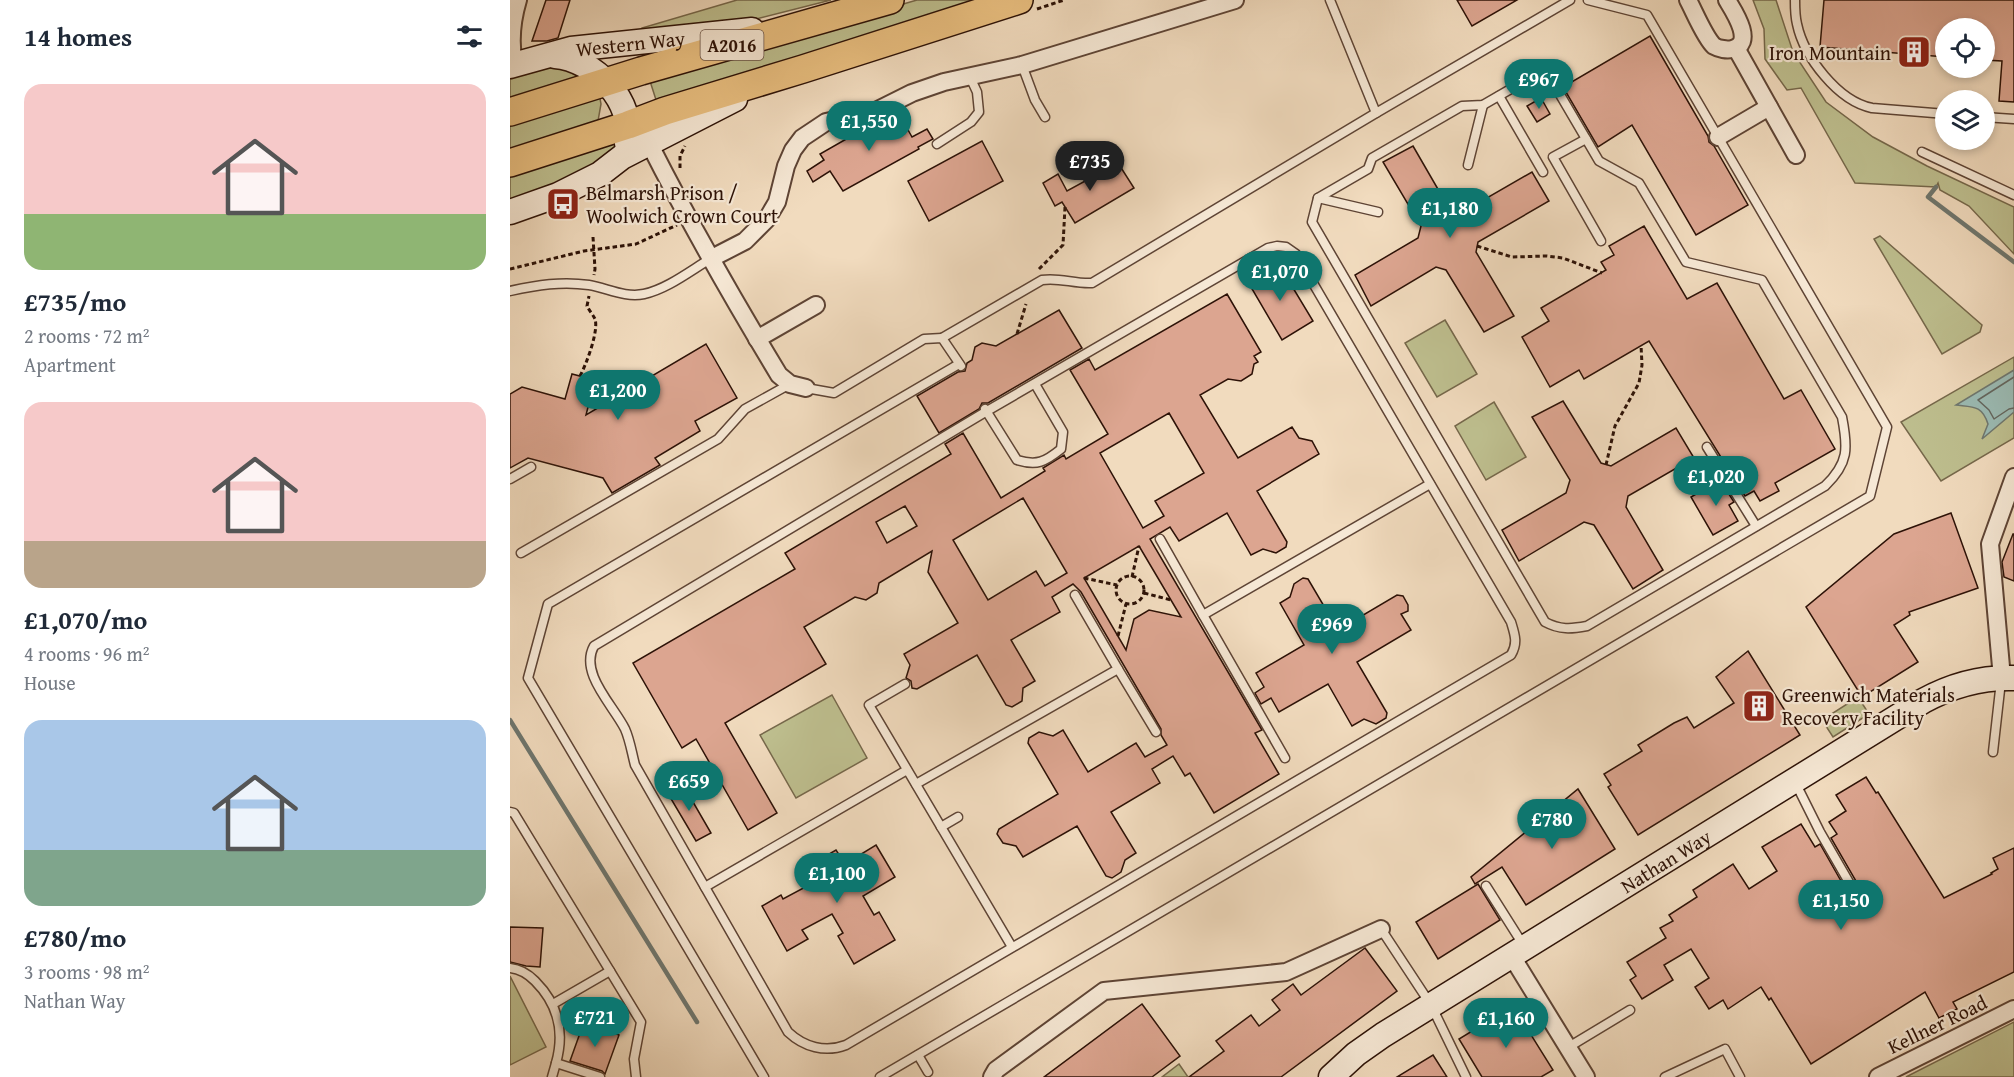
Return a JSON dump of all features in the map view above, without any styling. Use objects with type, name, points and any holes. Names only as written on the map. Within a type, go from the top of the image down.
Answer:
[{"type":"main road","name":"Western Way","points":[[510,112],[890,0]]},
{"type":"main road","name":"Western Way","points":[[510,163],[665,111],[1019,0]]},
{"type":"street","points":[[512,65],[512,39],[518,0]]},
{"type":"street","points":[[710,259],[745,241],[767,219],[777,202],[786,166],[793,150],[802,138],[826,122],[876,111],[912,93],[944,82],[1022,65],[1235,0]]},
{"type":"street","points":[[1688,0],[1713,45],[1720,49],[1736,48]]},
{"type":"street","points":[[1727,0],[1742,27],[1742,37],[1736,48]]},
{"type":"street","name":"Western Way","points":[[512,65],[571,49],[734,33],[858,9]]},
{"type":"street","points":[[1736,48],[1796,155]]},
{"type":"street","points":[[540,56],[565,56],[576,59],[606,82],[619,97],[628,125],[628,141],[622,157]]},
{"type":"street","name":"Western Way","points":[[510,212],[558,195],[600,174],[622,157],[708,112],[803,69]]},
{"type":"street","name":"Western Way","points":[[584,139],[593,134],[606,116],[609,104],[606,82]]},
{"type":"street","points":[[1718,137],[1769,107]]},
{"type":"street","points":[[628,125],[649,143],[710,259],[779,375],[798,386]]},
{"type":"street","points":[[757,339],[816,304]]},
{"type":"street","points":[[2008,678],[1990,544],[2014,477]]},
{"type":"street","name":"Nathan Way","points":[[1331,1077],[1356,1054],[1518,950],[1944,690],[1974,681],[2008,678]]},
{"type":"street","points":[[992,1077],[996,1070],[1104,991],[1286,972],[1382,930]]},
{"type":"street","points":[[1518,950],[1567,1048],[1586,1077]]},
{"type":"street","name":"Kellner Road","points":[[1878,1077],[2014,1009]]},
{"type":"lane","points":[[1330,0],[1376,113]]},
{"type":"lane","points":[[522,553],[718,439],[746,410],[798,386],[834,393],[924,339],[942,338],[1042,280],[1054,278],[1076,284],[1092,283],[1570,0]]},
{"type":"lane","points":[[880,1077],[1870,496],[1887,427],[1647,15],[1588,0]]},
{"type":"lane","points":[[1794,0],[1797,25],[1809,53],[1826,79],[1849,99],[1872,108],[1935,113]]},
{"type":"lane","points":[[1022,65],[1035,100],[1046,117]]},
{"type":"lane","points":[[1545,69],[1599,161],[1639,183],[1686,262],[1762,280],[1842,417],[1846,441],[1845,460],[1837,474],[1825,486],[1587,626],[1571,629],[1557,628],[1545,622],[1312,222],[1318,198],[1368,169],[1372,158],[1462,106],[1483,105],[1499,96],[1545,69]]},
{"type":"lane","points":[[936,144],[971,122],[980,112],[977,92],[970,77]]},
{"type":"lane","points":[[1499,96],[1543,172]]},
{"type":"lane","points":[[1468,165],[1483,105]]},
{"type":"lane","points":[[1995,118],[2014,119]]},
{"type":"lane","points":[[1586,139],[1553,157],[1601,241]]},
{"type":"lane","points":[[1922,152],[2014,195]]},
{"type":"lane","points":[[1318,198],[1378,212]]},
{"type":"lane","points":[[1286,247],[1296,254],[1511,622],[1516,636],[1516,646],[1511,655],[846,1045],[834,1050],[825,1049],[798,1041],[788,1032],[635,765],[626,731],[596,680],[590,667],[589,655],[594,645],[759,549],[986,410],[1035,384],[1268,248],[1286,247]]},
{"type":"lane","points":[[510,291],[556,283],[591,286],[629,295],[641,294],[658,289],[710,259]]},
{"type":"lane","points":[[764,1077],[528,678],[548,604],[960,365],[942,338]]},
{"type":"lane","points":[[986,410],[1017,460],[1030,464],[1047,460],[1061,449],[1063,432],[1035,384]]},
{"type":"lane","points":[[1707,447],[1756,526]]},
{"type":"lane","points":[[510,479],[531,467]]},
{"type":"lane","points":[[1203,615],[1430,484]]},
{"type":"lane","points":[[1160,539],[1285,758]]},
{"type":"lane","points":[[1075,595],[1156,732]]},
{"type":"lane","points":[[916,784],[1118,669]]},
{"type":"lane","points":[[1993,752],[2008,678]]},
{"type":"lane","points":[[906,684],[869,705],[1012,947]]},
{"type":"lane","points":[[705,887],[907,770]]},
{"type":"lane","points":[[1794,781],[1850,884]]},
{"type":"lane","points":[[510,812],[514,813],[641,1022],[634,1059],[636,1077]]},
{"type":"lane","points":[[941,827],[957,817]]},
{"type":"lane","points":[[1486,886],[1518,950]]},
{"type":"lane","points":[[1382,930],[1431,1005],[1466,1077]]},
{"type":"lane","points":[[510,968],[516,968],[529,975],[544,990],[553,1004],[560,1029],[561,1047],[552,1077]]},
{"type":"lane","points":[[553,1004],[610,971]]},
{"type":"lane","points":[[1567,1048],[1630,1010]]},
{"type":"lane","points":[[1665,1077],[1725,1048],[1740,1077]]},
{"type":"lane","points":[[918,1054],[928,1072]]},
{"type":"lane","points":[[556,1063],[600,1077]]},
{"type":"path","points":[[676,153],[680,156]]},
{"type":"path","points":[[510,269],[594,249],[636,244],[682,223]]},
{"type":"path","points":[[580,376],[586,366],[596,327],[595,319],[587,306],[596,269],[593,237]]},
{"type":"path","points":[[1477,246],[1512,257],[1563,258],[1602,273]]},
{"type":"path","points":[[1606,465],[1615,426],[1639,383],[1642,365],[1641,345]]},
{"type":"path","points":[[1132,577],[1139,546]]},
{"type":"path","points":[[1084,578],[1117,585]]},
{"type":"path","points":[[1124,578],[1137,578],[1143,585],[1144,593],[1135,603],[1126,604],[1117,594],[1117,585],[1124,578]]},
{"type":"path","points":[[1144,593],[1171,600]]},
{"type":"path","points":[[1118,636],[1126,604]]},
{"type":"green space","points":[[737,0],[831,0],[728,26],[644,36],[642,28]]},
{"type":"green space","points":[[917,0],[991,0],[658,106],[649,78]]},
{"type":"green space","points":[[1753,0],[1776,0],[1793,52],[1826,102],[1873,137],[1927,166],[2014,207],[2014,254],[1969,206],[1940,190],[1938,183],[1936,187],[1855,183],[1801,88],[1787,90],[1765,59],[1764,29]]},
{"type":"green space","points":[[544,62],[586,75],[510,102],[510,73]]},
{"type":"green space","points":[[599,93],[601,104],[598,121],[510,154],[510,120]]},
{"type":"green space","points":[[617,142],[616,152],[598,168],[510,201],[510,176]]},
{"type":"green space","points":[[1880,236],[1982,325],[1980,332],[1942,354],[1874,239]]},
{"type":"green space","points":[[1445,320],[1477,374],[1437,397],[1405,343]]},
{"type":"green space","points":[[2014,357],[2014,438],[1941,481],[1901,422]]},
{"type":"green space","points":[[1494,402],[1526,457],[1486,480],[1455,426]]},
{"type":"green space","points":[[832,695],[867,758],[796,798],[760,735]]},
{"type":"green space","points":[[1858,697],[1869,714],[1833,737],[1822,720]]},
{"type":"green space","points":[[510,976],[546,1047],[510,1065]]},
{"type":"green space","points":[[2014,1022],[2014,1077],[1906,1077]]},
{"type":"green space","points":[[1179,1064],[1188,1077],[1162,1077]]},
{"type":"water","points":[[2014,370],[2014,412],[1982,439],[1988,424],[1983,413],[1976,408],[1956,405]]},
{"type":"building","points":[[546,0],[570,0],[558,38],[532,41]]},
{"type":"building","points":[[1457,0],[1517,0],[1472,26]]},
{"type":"building","name":"Iron Mountain","points":[[1824,0],[2014,0],[2014,102],[1999,101],[2002,61],[1995,61],[1995,18],[1935,18],[1935,56],[1820,47]]},
{"type":"building","points":[[1650,36],[1708,136],[1709,142],[1714,146],[1748,205],[1696,235],[1632,125],[1598,147],[1563,87]]},
{"type":"building","points":[[1541,98],[1550,114],[1537,122],[1527,106]]},
{"type":"building","points":[[898,112],[912,137],[927,129],[933,139],[843,191],[830,171],[813,182],[807,171],[824,160],[820,154]]},
{"type":"building","points":[[982,141],[1003,181],[929,221],[908,181]]},
{"type":"building","points":[[1413,146],[1450,210],[1461,213],[1532,172],[1549,201],[1478,242],[1476,252],[1514,316],[1484,332],[1446,270],[1436,267],[1371,306],[1355,275],[1418,238],[1421,226],[1383,162]]},
{"type":"building","points":[[1118,163],[1134,188],[1075,223],[1062,202],[1055,206],[1043,183],[1058,174],[1067,191]]},
{"type":"building","points":[[1644,226],[1687,299],[1717,283],[1784,399],[1801,390],[1835,449],[1775,483],[1779,491],[1760,501],[1754,491],[1745,496],[1649,341],[1584,379],[1579,370],[1550,387],[1522,337],[1549,321],[1541,308],[1606,270],[1601,262],[1614,255],[1609,246]]},
{"type":"building","points":[[1278,263],[1313,321],[1282,340],[1248,282]]},
{"type":"building","points":[[1227,294],[1261,352],[1254,356],[1258,362],[1254,364],[1252,374],[1241,381],[1228,379],[1200,395],[1238,458],[1292,427],[1299,438],[1312,441],[1319,454],[1257,491],[1287,542],[1286,547],[1276,553],[1263,549],[1251,555],[1227,513],[1179,541],[1170,527],[1150,539],[1262,730],[1255,733],[1279,774],[1214,813],[1190,773],[1185,776],[1173,756],[1152,769],[1160,783],[1111,812],[1136,853],[1125,860],[1121,872],[1112,878],[1106,876],[1077,826],[1023,857],[1016,846],[1003,843],[997,834],[999,829],[1058,794],[1028,743],[1029,738],[1039,732],[1053,736],[1063,730],[1088,772],[1136,743],[1145,757],[1167,745],[1161,735],[1161,729],[1081,592],[1073,584],[1052,597],[1060,612],[1011,640],[1035,681],[1023,688],[1022,701],[1012,707],[1006,705],[977,655],[917,689],[912,688],[911,681],[906,678],[910,665],[904,654],[958,623],[928,572],[932,551],[879,583],[877,593],[866,600],[855,597],[804,627],[826,664],[725,723],[777,813],[748,830],[696,739],[682,748],[633,663],[795,569],[785,553],[951,454],[945,444],[963,433],[1001,498],[1045,471],[1043,468],[1064,455],[1066,459],[1108,434],[1070,370],[1089,359],[1095,370]],"holes":[[[1169,413],[1204,473],[1155,501],[1164,516],[1143,528],[1100,453]],[[1023,498],[1067,573],[1045,586],[1036,571],[988,600],[953,540]],[[905,506],[917,526],[887,543],[876,522]],[[1139,546],[1181,617],[1149,610],[1134,619],[1126,650],[1084,578]]]},
{"type":"building","points":[[1059,310],[1082,348],[988,403],[982,403],[979,409],[939,433],[917,396],[958,372],[965,371],[967,363],[972,360],[975,347],[982,343],[996,346]]},
{"type":"building","points":[[706,344],[737,398],[695,421],[700,431],[655,458],[660,465],[612,493],[603,478],[528,458],[510,468],[510,394],[522,387],[565,399],[572,374],[595,380],[586,415]]},
{"type":"building","points":[[1563,401],[1601,463],[1611,466],[1676,428],[1694,458],[1628,496],[1626,507],[1663,570],[1633,589],[1594,525],[1584,522],[1519,561],[1502,530],[1566,493],[1570,480],[1532,417]]},
{"type":"building","points":[[1720,480],[1734,502],[1729,505],[1738,521],[1713,535],[1691,497]]},
{"type":"building","points":[[1951,513],[1978,588],[1909,612],[1910,615],[1894,625],[1918,662],[1862,697],[1806,607],[1894,534]]},
{"type":"building","points":[[2013,534],[2014,581],[2004,577],[2002,562]]},
{"type":"building","points":[[1303,578],[1308,579],[1338,630],[1397,595],[1403,596],[1408,605],[1408,611],[1401,614],[1411,630],[1357,662],[1387,713],[1386,718],[1376,724],[1364,719],[1352,726],[1328,684],[1279,712],[1271,698],[1261,704],[1255,693],[1264,687],[1256,673],[1304,645],[1280,603],[1290,597],[1294,584]]},
{"type":"building","points":[[1748,651],[1800,735],[1638,835],[1608,787],[1611,785],[1604,774],[1642,751],[1638,745],[1674,723],[1687,717],[1694,728],[1734,703],[1716,677]]},
{"type":"building","points":[[1866,777],[1876,793],[1878,792],[1944,898],[1992,874],[1998,869],[1993,858],[2014,848],[2014,972],[1953,1002],[1957,1009],[1939,1018],[1925,992],[1811,1064],[1771,998],[1769,1000],[1761,987],[1728,1009],[1723,1000],[1709,1009],[1695,987],[1709,978],[1691,949],[1664,965],[1673,980],[1642,999],[1630,980],[1636,976],[1627,962],[1666,938],[1660,928],[1673,921],[1669,915],[1697,897],[1693,890],[1733,864],[1749,889],[1777,871],[1762,847],[1801,824],[1815,847],[1820,844],[1845,888],[1854,889],[1856,881],[1831,838],[1837,834],[1829,822],[1846,811],[1836,795]]},
{"type":"building","points":[[682,783],[711,833],[696,841],[667,792]]},
{"type":"building","points":[[1578,789],[1615,849],[1526,905],[1502,867],[1475,884],[1471,877]]},
{"type":"building","points":[[876,845],[895,877],[863,896],[874,915],[879,912],[895,940],[854,964],[838,936],[843,933],[832,914],[802,930],[808,939],[787,951],[762,906],[781,895],[783,899],[813,883],[805,868],[836,850],[845,864]]},
{"type":"building","points":[[1478,884],[1500,920],[1438,959],[1416,922]]},
{"type":"building","points":[[510,927],[543,928],[540,967],[510,962]]},
{"type":"building","points":[[1365,948],[1397,991],[1281,1077],[1189,1077],[1224,1051],[1216,1041],[1251,1015],[1259,1026],[1280,1010],[1272,1000],[1293,984],[1301,995]]},
{"type":"building","points":[[1142,1004],[1180,1056],[1152,1077],[1044,1077]]},
{"type":"building","points":[[1513,1006],[1553,1070],[1541,1077],[1482,1077],[1459,1039]]},
{"type":"building","points":[[584,1022],[619,1035],[605,1074],[570,1061]]},
{"type":"building","points":[[1433,1055],[1447,1077],[1397,1077]]},
{"type":"waterway","points":[[1936,187],[1928,197],[2014,262]]},
{"type":"waterway","points":[[510,720],[697,1022]]},
{"type":"place","name":"Iron Mountain","points":[[1914,52]]},
{"type":"place","name":"Belmarsh Prison / Woolwich Crown Court","points":[[563,204]]},
{"type":"place","name":"Greenwich Materials Recovery Facility","points":[[1759,706]]}]
